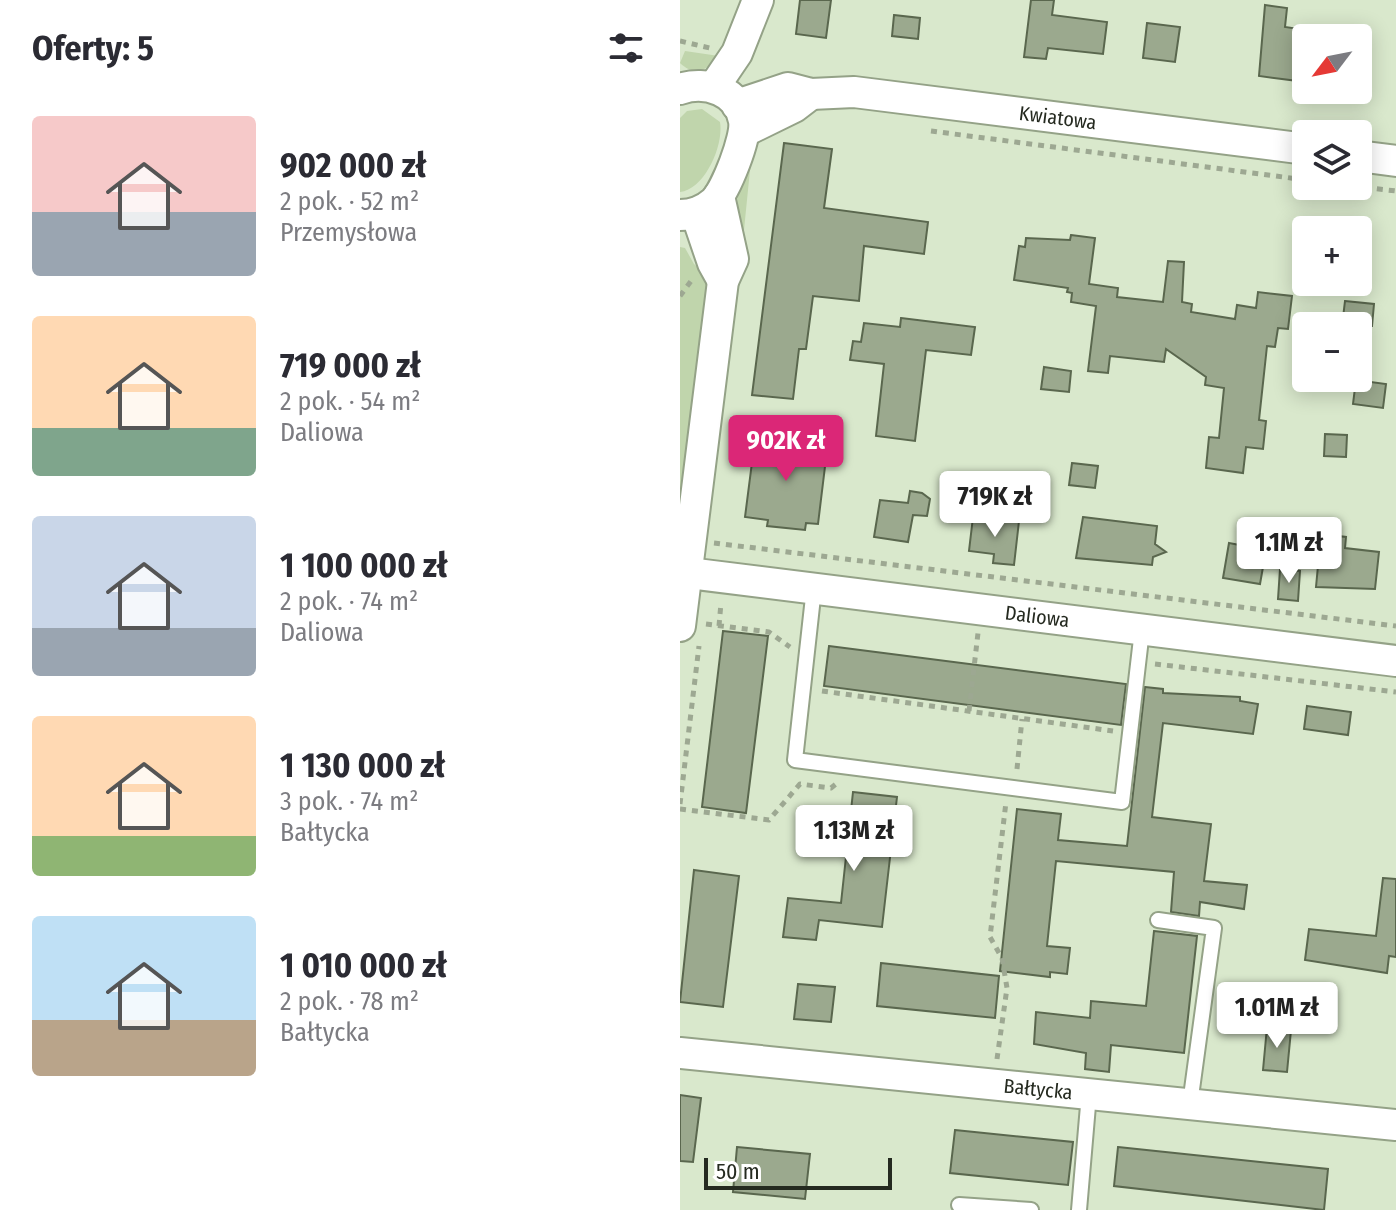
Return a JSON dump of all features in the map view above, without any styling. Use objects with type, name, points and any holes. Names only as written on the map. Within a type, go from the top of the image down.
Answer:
[{"type":"street","points":[[694,630],[684,572],[723,281],[733,259],[732,240],[698,208],[732,108],[737,53],[758,0]]},
{"type":"street","points":[[680,89],[695,85],[732,108]]},
{"type":"street","name":"Kwiatowa","points":[[732,108],[794,107],[811,94],[854,92],[1292,147]]},
{"type":"street","points":[[1372,158],[1396,161]]},
{"type":"street","name":"Daliowa","points":[[684,572],[1396,661]]},
{"type":"street","name":"Bałtycka","points":[[680,1053],[1396,1125]]},
{"type":"lane","points":[[814,587],[795,760],[1122,802],[1142,630]]},
{"type":"lane","points":[[1158,920],[1214,928],[1190,1104]]},
{"type":"lane","points":[[1079,1210],[1089,1094]]},
{"type":"lane","points":[[959,1205],[1031,1210]]},
{"type":"path","points":[[680,41],[725,51]]},
{"type":"path","points":[[939,134],[1292,178]]},
{"type":"path","points":[[1372,188],[1396,191]]},
{"type":"path","points":[[709,536],[716,544],[1396,626]]},
{"type":"path","points":[[969,711],[981,609]]},
{"type":"path","points":[[806,659],[769,632],[694,630],[680,806],[769,820],[800,784],[831,788],[843,778]]},
{"type":"path","points":[[1138,662],[1396,692]]},
{"type":"path","points":[[803,689],[1130,733]]},
{"type":"path","points":[[995,1070],[1007,988],[1002,958],[990,937],[1006,797],[1014,798],[1022,719]]},
{"type":"green space","points":[[685,51],[719,56],[710,65],[696,71],[680,63]]},
{"type":"green space","points":[[702,109],[720,122],[719,142],[705,175],[689,189],[680,192],[680,118],[687,111]]},
{"type":"green space","points":[[751,160],[744,230],[738,230],[737,190]]},
{"type":"green space","points":[[680,247],[685,248],[694,264],[706,275],[708,311],[680,536]]},
{"type":"building","points":[[800,0],[831,0],[826,38],[796,34]]},
{"type":"building","points":[[1031,0],[1054,0],[1052,15],[1107,22],[1103,54],[1048,48],[1046,59],[1024,57]]},
{"type":"building","points":[[1265,5],[1287,8],[1285,27],[1292,28],[1292,80],[1259,76]]},
{"type":"building","points":[[894,15],[920,18],[918,39],[892,36]]},
{"type":"building","points":[[1147,23],[1180,27],[1175,62],[1143,58]]},
{"type":"building","points":[[784,143],[832,149],[824,208],[928,222],[924,254],[864,246],[859,301],[813,296],[806,349],[799,349],[793,399],[752,395]]},
{"type":"building","points":[[1071,235],[1095,238],[1089,284],[1118,288],[1117,297],[1163,302],[1168,261],[1184,262],[1182,302],[1192,304],[1191,312],[1235,319],[1237,305],[1256,308],[1258,292],[1292,296],[1288,329],[1278,328],[1275,347],[1267,346],[1259,420],[1266,421],[1263,449],[1246,447],[1243,473],[1206,468],[1209,437],[1219,438],[1224,388],[1205,385],[1206,377],[1166,349],[1164,362],[1110,356],[1108,373],[1088,371],[1096,306],[1071,302],[1072,293],[1067,292],[1068,288],[1014,280],[1019,246],[1025,247],[1026,238],[1070,240]]},
{"type":"building","points":[[1345,301],[1374,304],[1372,326],[1372,312],[1344,312]]},
{"type":"building","points":[[901,318],[975,327],[971,355],[926,350],[915,441],[876,436],[884,364],[850,360],[853,341],[861,342],[864,323],[900,327]]},
{"type":"building","points":[[1044,367],[1071,371],[1069,392],[1041,389]]},
{"type":"building","points":[[1372,382],[1386,384],[1383,408],[1353,404],[1354,392],[1372,392]]},
{"type":"building","points":[[1325,434],[1347,435],[1346,457],[1324,456]]},
{"type":"building","points":[[779,436],[817,441],[816,448],[827,450],[818,524],[806,523],[805,530],[767,526],[768,520],[745,517],[755,439],[778,442]]},
{"type":"building","points":[[1072,463],[1098,466],[1095,488],[1069,485]]},
{"type":"building","points":[[910,491],[922,493],[930,499],[927,516],[913,515],[908,542],[874,537],[880,500],[908,503]]},
{"type":"building","points":[[973,517],[1019,521],[1014,565],[993,563],[994,554],[969,551]]},
{"type":"building","points":[[1083,517],[1157,526],[1155,544],[1166,552],[1153,557],[1152,565],[1076,558]]},
{"type":"building","points":[[1321,534],[1346,537],[1345,548],[1379,552],[1375,589],[1316,587]]},
{"type":"building","points":[[1229,543],[1266,550],[1260,584],[1223,578]]},
{"type":"building","points":[[1280,569],[1300,571],[1298,601],[1278,599]]},
{"type":"building","points":[[723,631],[768,636],[746,813],[702,807]]},
{"type":"building","points":[[829,646],[1126,684],[1121,725],[824,686]]},
{"type":"building","points":[[1145,687],[1163,689],[1163,693],[1240,697],[1240,701],[1258,704],[1253,734],[1163,723],[1152,817],[1211,824],[1204,881],[1247,885],[1244,909],[1200,902],[1199,916],[1171,912],[1174,872],[1056,861],[1047,946],[1070,948],[1067,974],[1050,972],[1050,977],[1000,971],[1017,809],[1061,814],[1058,840],[1127,846]]},
{"type":"building","points":[[1307,706],[1351,712],[1348,735],[1304,729]]},
{"type":"building","points":[[853,792],[897,797],[882,927],[819,920],[816,940],[783,937],[788,898],[841,903]]},
{"type":"building","points":[[694,870],[739,876],[723,1007],[680,1002]]},
{"type":"building","points":[[1383,878],[1396,879],[1396,957],[1389,956],[1387,973],[1305,960],[1309,929],[1376,936]]},
{"type":"building","points":[[1154,931],[1197,936],[1184,1053],[1111,1045],[1109,1072],[1085,1069],[1086,1053],[1034,1044],[1036,1012],[1090,1018],[1091,1001],[1146,1006]]},
{"type":"building","points":[[881,963],[999,976],[995,1018],[877,1006]]},
{"type":"building","points":[[798,984],[835,987],[831,1022],[794,1019]]},
{"type":"building","points":[[1267,1027],[1291,1030],[1287,1072],[1263,1070]]},
{"type":"building","points":[[680,1095],[701,1098],[693,1162],[680,1161]]},
{"type":"building","points":[[955,1130],[1073,1142],[1068,1185],[950,1173]]},
{"type":"building","points":[[737,1147],[810,1154],[805,1199],[733,1192]]},
{"type":"building","points":[[1118,1147],[1328,1169],[1324,1210],[1114,1186]]}]
